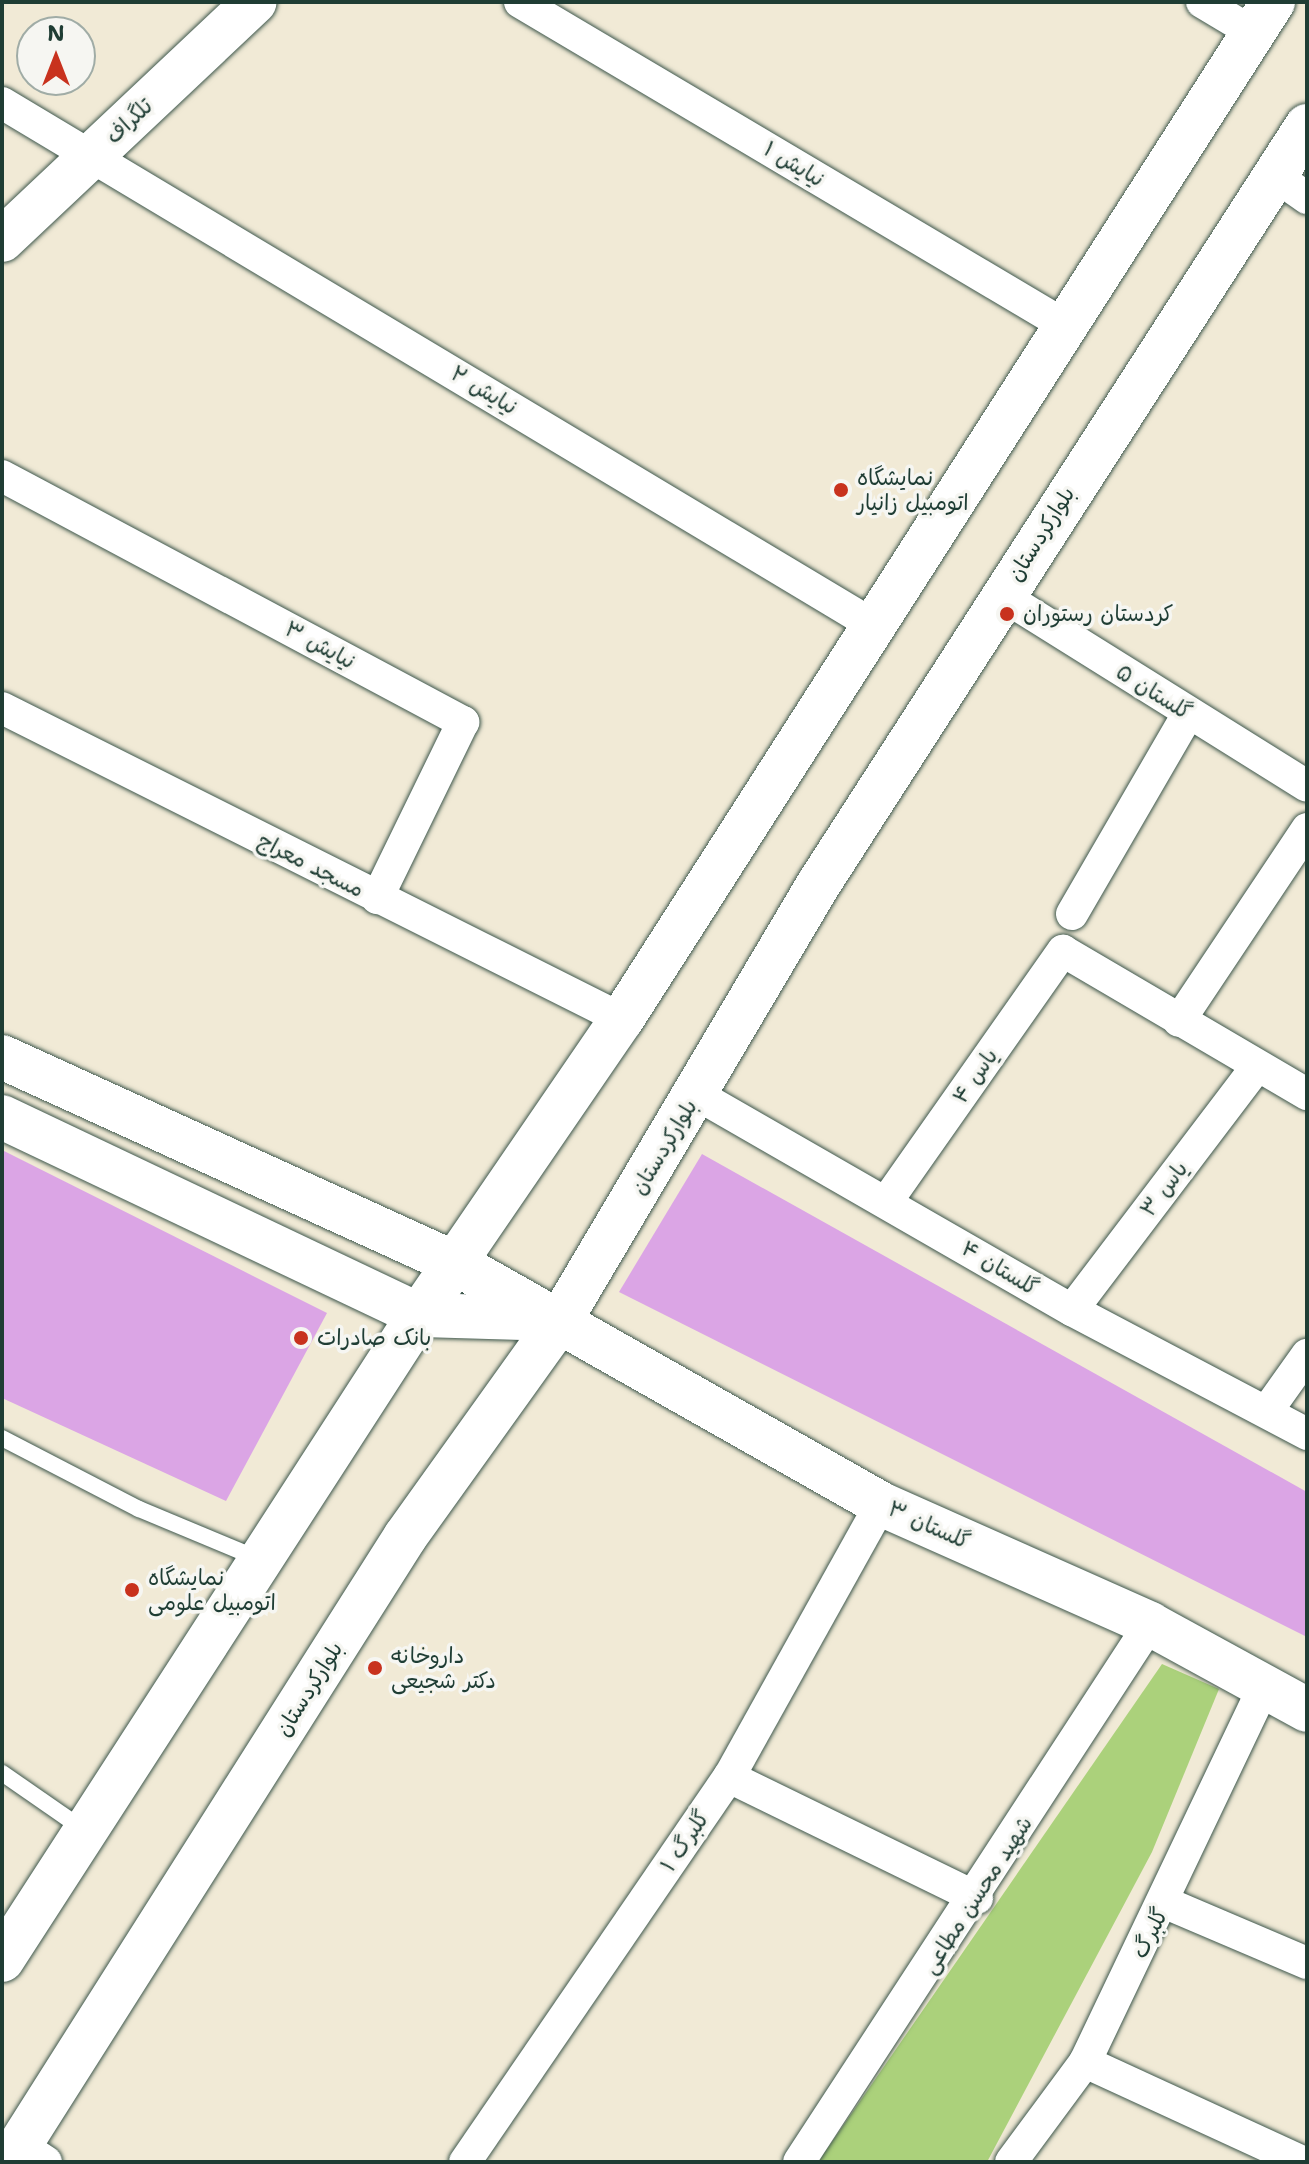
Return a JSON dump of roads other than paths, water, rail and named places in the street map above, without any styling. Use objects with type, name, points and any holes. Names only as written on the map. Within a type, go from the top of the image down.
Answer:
[{"type":"main road","name":"تلگراف","points":[[2,240],[255,2]]},
{"type":"main road","points":[[2,1960],[88,1833],[419,1315],[457,1264],[622,1019],[1264,18]]},
{"type":"main road","name":"بلوارکردستان","points":[[25,2156],[405,1537],[561,1319],[818,885],[1003,596],[1292,188],[1307,126]]},
{"type":"main road","name":"گلستان ۳","points":[[2,1057],[457,1264],[561,1319],[881,1504],[1150,1624],[1263,1689],[1307,1710]]},
{"type":"main road","points":[[2,1117],[419,1315],[561,1319]]},
{"type":"street","name":"نیایش ۱","points":[[520,2],[1068,327]]},
{"type":"street","points":[[1202,2],[1264,18]]},
{"type":"street","name":"نیایش ۲","points":[[2,103],[875,626]]},
{"type":"street","name":"نیایش ۳","points":[[2,476],[463,722],[377,898]]},
{"type":"street","name":"گلستان ۵","points":[[1003,596],[1307,786]]},
{"type":"street","name":"مسجد معراج","points":[[2,708],[622,1019]]},
{"type":"street","points":[[1072,914],[1188,714]]},
{"type":"street","points":[[1307,829],[1179,1021],[1256,1068],[1307,1094]]},
{"type":"street","name":"یاس ۴","points":[[887,1201],[1063,951],[1179,1021]]},
{"type":"street","name":"یاس ۳","points":[[1072,1310],[1256,1068]]},
{"type":"street","name":"گلستان ۴","points":[[696,1094],[1072,1310],[1307,1434]]},
{"type":"street","points":[[1267,1411],[1307,1355]]},
{"type":"street","name":"گلبرگ ۱","points":[[465,2162],[729,1777],[881,1504]]},
{"type":"street","name":"شهید محسن مطاعی","points":[[799,2162],[977,1898],[1150,1624]]},
{"type":"street","name":"گلبرگ","points":[[1011,2162],[1085,2062],[1166,1903],[1263,1689]]},
{"type":"street","points":[[729,1777],[977,1898]]},
{"type":"street","points":[[1166,1903],[1307,1963]]},
{"type":"street","points":[[1085,2062],[1302,2162]]},
{"type":"lane","points":[[2,1438],[139,1509],[260,1560]]},
{"type":"lane","points":[[2,1773],[88,1833]]},
{"type":"place","name":"نمایشگاه اتومبیل زانیار","points":[[841,490]]},
{"type":"place","name":"کردستان رستوران","points":[[1007,614]]},
{"type":"place","name":"بانک صادرات","points":[[301,1338]]},
{"type":"place","name":"نمایشگاه اتومبیل علومی","points":[[132,1590]]},
{"type":"place","name":"داروخانه دکتر شجیعی","points":[[375,1668]]}]
